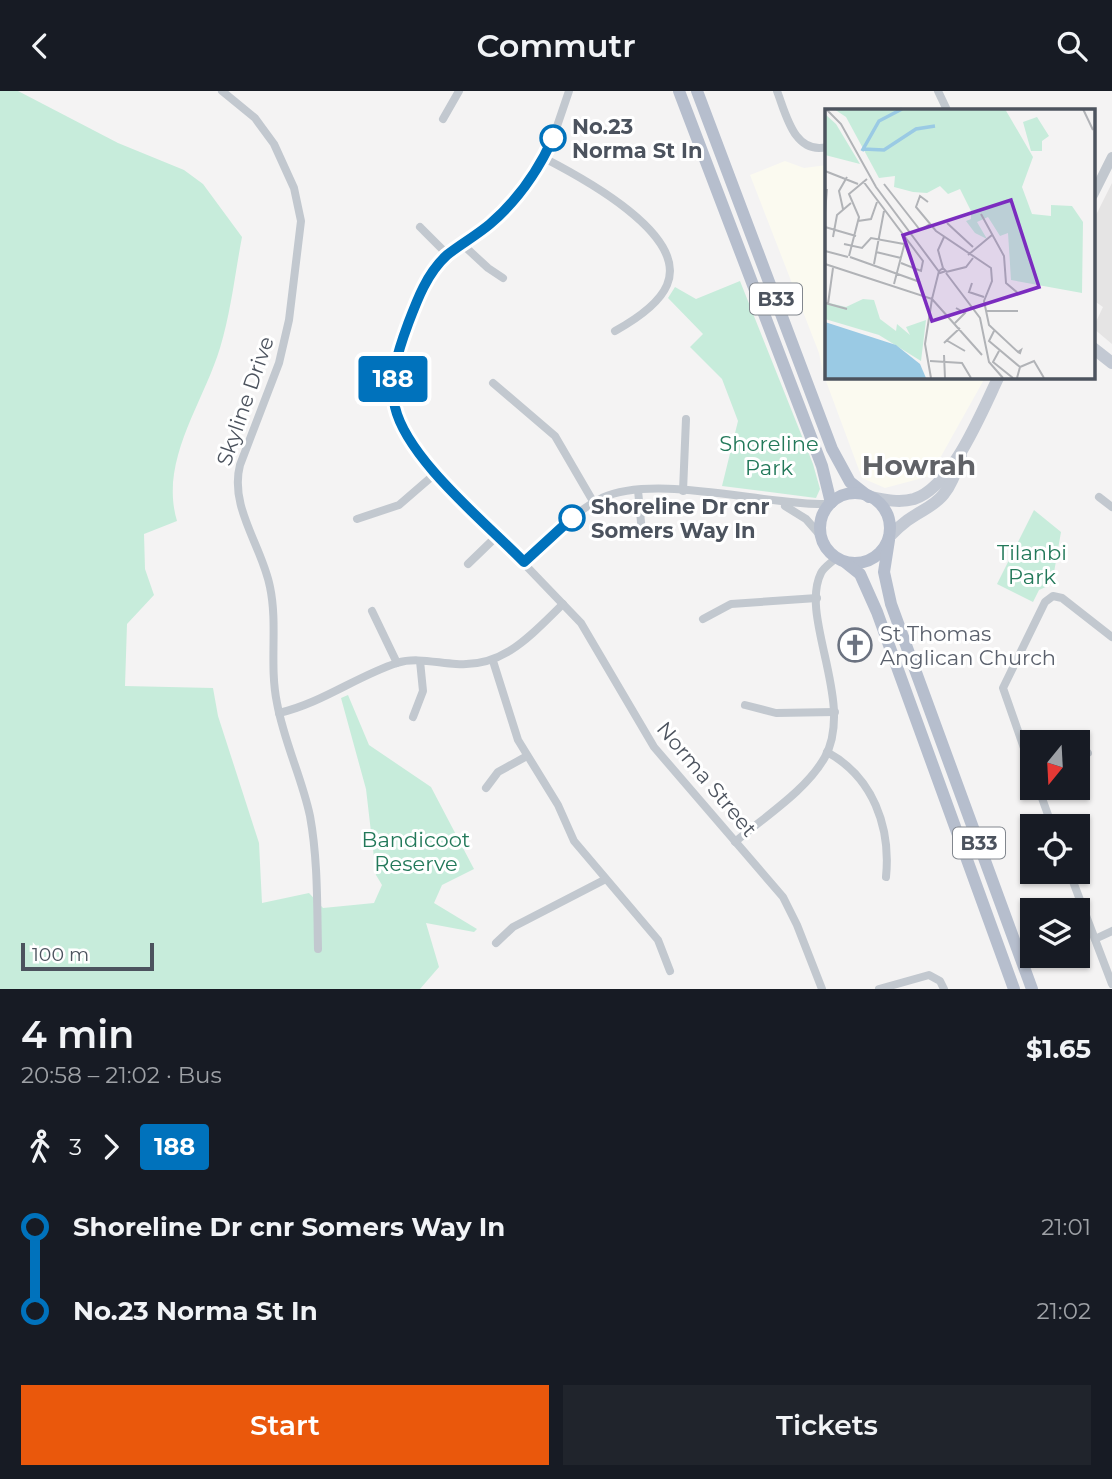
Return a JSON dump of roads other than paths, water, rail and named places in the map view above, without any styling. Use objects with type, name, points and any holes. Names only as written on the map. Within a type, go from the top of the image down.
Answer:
[{"type":"main road","name":"B33","points":[[679,91],[818,456],[830,503]]},
{"type":"main road","name":"B33","points":[[697,91],[832,449],[850,482],[886,510],[889,539],[884,572],[891,604],[1032,989]]},
{"type":"main road","points":[[1094,349],[1112,363]]},
{"type":"main road","points":[[820,535],[822,517],[830,503],[845,496],[903,501],[923,496],[940,482],[964,446],[998,378]]},
{"type":"main road","points":[[841,560],[869,559],[909,518],[942,500],[954,478],[964,446]]},
{"type":"main road","name":"B33","points":[[820,535],[825,547],[860,574],[877,612],[1014,989]]},
{"type":"street","name":"Skyline Drive","points":[[222,91],[255,118],[274,144],[294,188],[301,221],[298,260],[282,349],[236,483],[241,508],[270,584],[279,713],[310,817],[317,876],[318,949]]},
{"type":"street","points":[[443,119],[459,91]]},
{"type":"street","name":"Norma Street","points":[[569,91],[544,158],[510,204],[448,255],[430,275],[418,298],[398,351],[394,375],[395,406],[403,429],[415,450],[564,604],[592,638],[654,747],[790,910],[822,989]]},
{"type":"street","points":[[777,91],[799,141],[810,147],[825,147]]},
{"type":"street","points":[[938,91],[947,109]]},
{"type":"street","points":[[1094,193],[1112,157]]},
{"type":"street","points":[[544,158],[604,191],[664,247],[670,269],[666,288],[633,321],[615,331]]},
{"type":"street","points":[[420,227],[448,255]]},
{"type":"street","points":[[463,244],[503,278]]},
{"type":"street","points":[[493,383],[555,436],[594,503]]},
{"type":"street","points":[[683,491],[686,419]]},
{"type":"street","points":[[357,519],[399,505],[436,473]]},
{"type":"street","points":[[638,490],[642,533]]},
{"type":"street","points":[[524,562],[564,524],[594,503],[619,492],[683,491],[775,502],[830,503]]},
{"type":"street","points":[[1100,497],[1112,507]]},
{"type":"street","points":[[775,502],[792,509],[820,535]]},
{"type":"street","points":[[468,564],[498,535]]},
{"type":"street","points":[[735,842],[809,778],[827,752],[835,712],[817,598],[820,575],[841,560]]},
{"type":"street","points":[[1020,737],[1003,688],[1045,601],[1053,596],[1062,598],[1112,637]]},
{"type":"street","points":[[703,619],[731,604],[817,598]]},
{"type":"street","points":[[279,713],[331,695],[397,663],[420,661],[460,665],[494,661],[517,647],[564,604]]},
{"type":"street","points":[[372,611],[397,663]]},
{"type":"street","points":[[414,717],[422,699],[420,661]]},
{"type":"street","points":[[494,661],[512,723],[527,756],[558,805],[574,841],[604,880],[658,940],[670,971]]},
{"type":"street","points":[[746,705],[776,713],[835,712]]},
{"type":"street","points":[[827,752],[854,769],[870,794],[888,846],[886,877]]},
{"type":"street","points":[[486,788],[498,772],[527,756]]},
{"type":"street","points":[[496,943],[513,927],[604,880]]},
{"type":"street","points":[[1074,884],[1112,984]]},
{"type":"street","points":[[1096,939],[1112,931]]},
{"type":"street","points":[[879,989],[929,975],[940,981],[944,989]]},
{"type":"place","name":"No.23 Norma St In","points":[[553,138]]},
{"type":"place","name":"Shoreline Dr cnr Somers Way In","points":[[572,518]]},
{"type":"place","name":"St Thomas Anglican Church","points":[[855,645]]},
{"type":"district","name":"Howrah","points":[[919,465]]},
{"type":"park label","name":"Shoreline Park","points":[[769,455]]},
{"type":"park label","name":"Tilanbi Park","points":[[1032,564]]},
{"type":"park label","name":"Bandicoot Reserve","points":[[416,851]]}]
